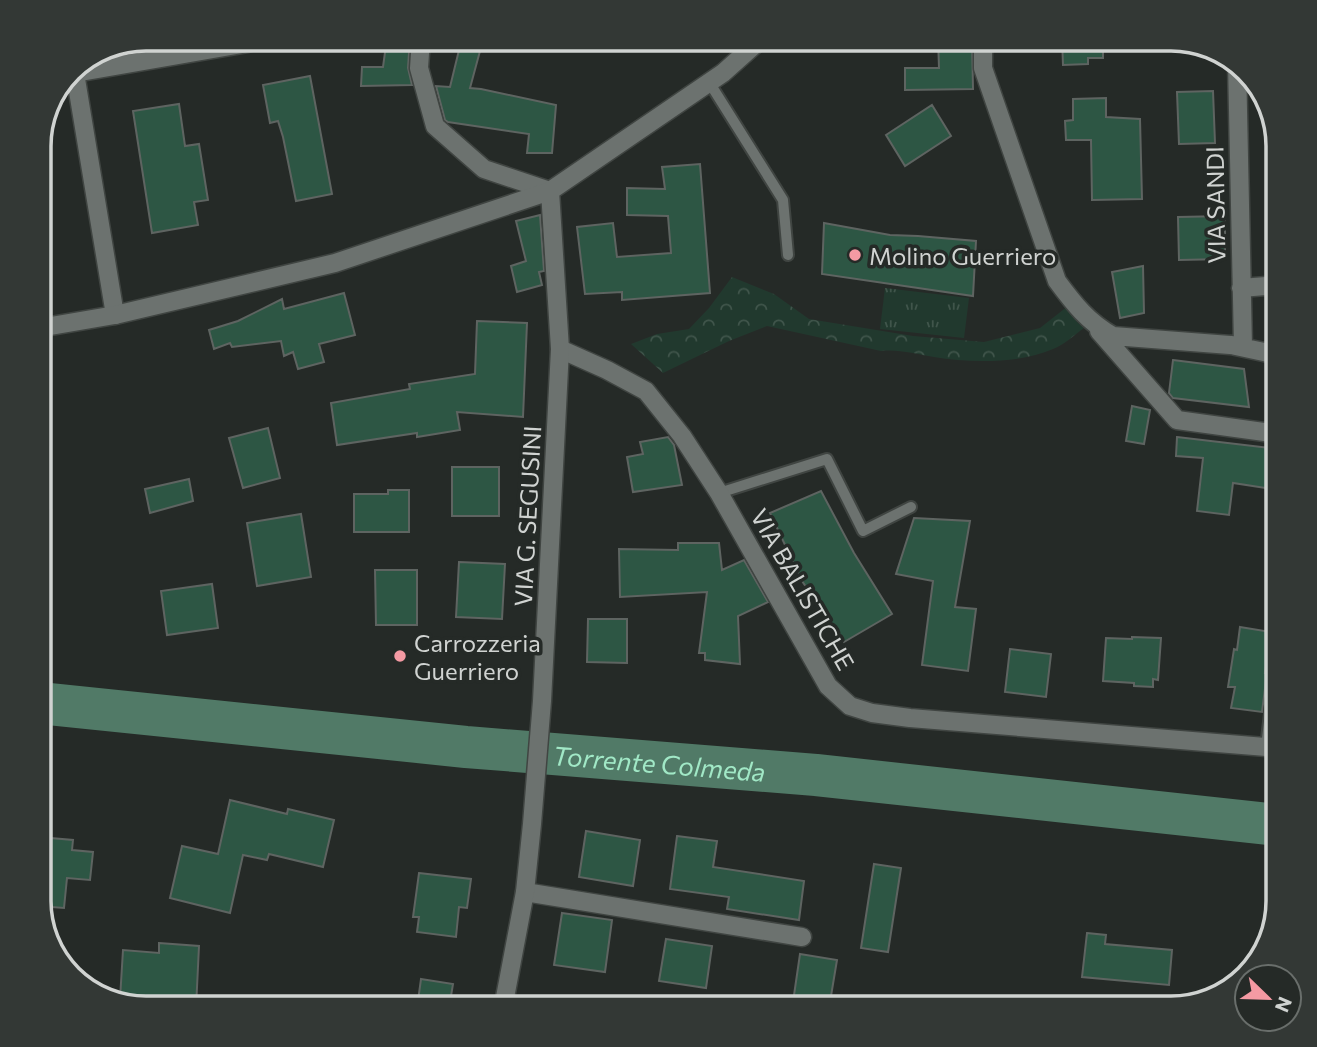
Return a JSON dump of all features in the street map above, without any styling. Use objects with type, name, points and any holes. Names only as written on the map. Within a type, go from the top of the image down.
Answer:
[{"type":"street","points":[[92,67],[196,51]]},
{"type":"street","points":[[420,51],[419,68],[435,126],[484,169],[550,191]]},
{"type":"street","points":[[51,326],[115,315],[335,263],[550,191],[723,73],[747,51]]},
{"type":"street","points":[[983,51],[984,68],[1057,281],[1075,306],[1099,328],[1113,336],[1235,345],[1266,352]]},
{"type":"street","name":"VIA SANDI","points":[[1235,345],[1241,288],[1237,78]]},
{"type":"street","points":[[76,82],[115,315]]},
{"type":"street","name":"VIA G. SEGUSINI","points":[[506,996],[524,892],[542,701],[560,349],[550,191]]},
{"type":"street","points":[[1241,288],[1266,286]]},
{"type":"street","points":[[1090,320],[1177,420],[1266,432]]},
{"type":"street","name":"VIA BALISTICHE","points":[[560,349],[646,391],[682,436],[719,493],[828,686],[850,706],[872,713],[909,718],[1266,748]]},
{"type":"street","points":[[524,892],[802,937]]},
{"type":"lane","points":[[709,82],[783,200],[788,256]]},
{"type":"lane","points":[[719,493],[827,459],[863,531],[911,508]]},
{"type":"green space","points":[[732,277],[774,294],[809,319],[913,336],[984,342],[1040,328],[1068,306],[1077,322],[1084,328],[1061,345],[1040,354],[1010,360],[979,361],[881,351],[767,326],[663,373],[631,344],[657,334],[689,329]]},
{"type":"green space","points":[[885,288],[969,298],[964,338],[880,329]]},
{"type":"building","points":[[385,51],[409,51],[408,68],[412,85],[361,86],[362,67],[383,67]]},
{"type":"building","points":[[459,51],[480,51],[470,88],[556,105],[552,153],[527,153],[529,134],[448,122],[445,120],[436,86],[450,87]]},
{"type":"building","points":[[938,51],[972,51],[973,89],[905,90],[905,68],[939,68]]},
{"type":"building","points":[[1062,51],[1103,51],[1103,58],[1088,58],[1088,64],[1063,65]]},
{"type":"building","points":[[310,76],[332,194],[296,201],[283,137],[278,121],[270,123],[263,85]]},
{"type":"building","points":[[1213,91],[1215,143],[1179,144],[1177,92]]},
{"type":"building","points":[[1106,98],[1106,117],[1140,119],[1142,199],[1092,200],[1091,140],[1066,140],[1065,121],[1073,120],[1073,99]]},
{"type":"building","points":[[179,104],[185,146],[199,144],[208,200],[194,202],[198,225],[152,233],[133,111]]},
{"type":"building","points":[[932,105],[951,136],[905,166],[886,135]]},
{"type":"building","points":[[700,164],[710,293],[622,300],[622,292],[585,294],[577,227],[613,223],[617,257],[671,253],[668,216],[627,215],[627,188],[665,189],[662,167]]},
{"type":"building","points":[[540,215],[544,271],[539,272],[542,285],[517,292],[511,266],[526,261],[516,221]]},
{"type":"building","points":[[1225,216],[1225,259],[1179,260],[1178,217]]},
{"type":"building","points":[[824,223],[890,235],[976,241],[973,296],[822,274]]},
{"type":"building","points":[[1143,266],[1144,313],[1120,318],[1112,272]]},
{"type":"building","points":[[344,293],[355,335],[319,344],[324,362],[298,369],[293,352],[284,356],[281,341],[232,347],[230,343],[214,349],[209,330],[238,321],[282,299],[284,309]]},
{"type":"building","points":[[477,321],[527,323],[523,417],[457,412],[460,430],[417,437],[417,433],[337,445],[331,403],[410,389],[409,384],[475,374]]},
{"type":"building","points":[[1173,360],[1244,369],[1249,407],[1173,398],[1169,393]]},
{"type":"building","points":[[1132,406],[1150,410],[1144,444],[1126,441]]},
{"type":"building","points":[[268,428],[280,478],[243,488],[229,438]]},
{"type":"building","points":[[668,437],[674,445],[682,485],[633,492],[627,457],[643,454],[640,442]]},
{"type":"building","points":[[1177,437],[1266,448],[1266,488],[1233,483],[1229,515],[1197,511],[1203,458],[1176,456]]},
{"type":"building","points":[[452,467],[499,467],[499,516],[452,516]]},
{"type":"building","points":[[189,479],[193,501],[150,513],[145,489]]},
{"type":"building","points":[[388,490],[409,490],[409,532],[354,532],[354,494],[388,494]]},
{"type":"building","points":[[821,491],[854,553],[892,614],[844,642],[802,581],[770,513]]},
{"type":"building","points":[[301,514],[311,577],[257,586],[247,523]]},
{"type":"building","points":[[914,518],[970,521],[955,607],[976,609],[968,671],[922,665],[933,581],[896,574]]},
{"type":"building","points":[[678,543],[719,543],[722,570],[744,560],[768,602],[738,616],[740,664],[705,660],[705,653],[699,653],[707,592],[620,597],[619,549],[678,550]]},
{"type":"building","points":[[459,562],[505,564],[502,619],[456,617]]},
{"type":"building","points":[[375,570],[417,570],[417,625],[376,625]]},
{"type":"building","points":[[212,584],[218,628],[167,635],[161,591]]},
{"type":"building","points":[[588,619],[627,619],[627,663],[587,662]]},
{"type":"building","points":[[1240,627],[1266,631],[1266,681],[1262,712],[1231,708],[1235,687],[1228,687],[1234,649],[1237,650]]},
{"type":"building","points":[[1106,638],[1161,638],[1158,680],[1153,679],[1153,687],[1103,681]]},
{"type":"building","points":[[1010,649],[1051,654],[1046,697],[1005,692]]},
{"type":"building","points":[[230,800],[287,814],[288,809],[334,820],[323,867],[269,854],[267,860],[243,855],[230,913],[170,898],[182,846],[218,854]]},
{"type":"building","points":[[586,831],[640,840],[633,886],[579,877]]},
{"type":"building","points":[[677,836],[717,841],[713,867],[804,881],[799,920],[727,909],[729,897],[670,889]]},
{"type":"building","points":[[51,838],[73,840],[72,850],[93,852],[90,880],[67,878],[64,908],[51,907]]},
{"type":"building","points":[[874,864],[901,868],[888,952],[861,948]]},
{"type":"building","points":[[419,873],[471,879],[467,908],[459,907],[456,937],[417,932],[419,917],[413,917]]},
{"type":"building","points":[[562,913],[612,920],[605,972],[554,965]]},
{"type":"building","points":[[1087,933],[1106,935],[1105,944],[1172,950],[1169,985],[1082,977]]},
{"type":"building","points":[[666,939],[712,946],[706,988],[659,981]]},
{"type":"building","points":[[159,943],[199,946],[197,996],[145,996],[120,992],[123,950],[159,953]]},
{"type":"building","points":[[800,954],[837,960],[831,996],[794,996]]},
{"type":"building","points":[[421,979],[453,984],[451,996],[419,996]]},
{"type":"waterway","name":"Torrente Colmeda","points":[[51,704],[466,747],[816,775],[1266,824]]},
{"type":"place","name":"Molino Guerriero","points":[[855,255]]},
{"type":"place","name":"Carrozzeria Guerriero","points":[[400,656]]}]
